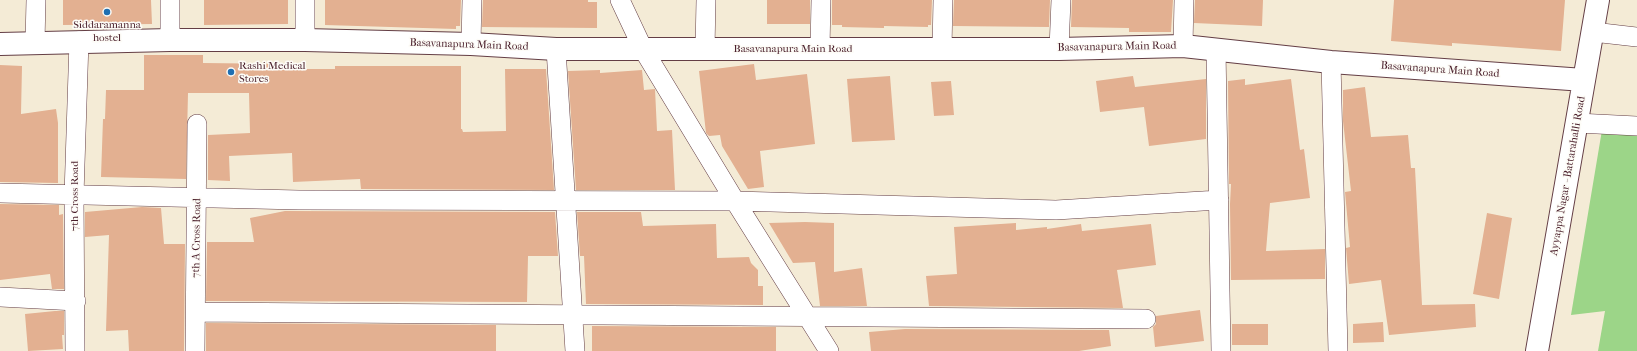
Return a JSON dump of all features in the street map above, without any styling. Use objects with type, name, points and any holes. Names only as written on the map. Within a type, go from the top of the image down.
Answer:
[{"type":"street","points":[[35,42],[36,0]]},
{"type":"street","points":[[170,0],[170,40]]},
{"type":"street","points":[[305,0],[305,40]]},
{"type":"street","points":[[471,44],[472,0]]},
{"type":"street","points":[[620,0],[643,49],[734,201],[829,351]]},
{"type":"street","points":[[705,49],[706,0]]},
{"type":"street","points":[[820,49],[821,0]]},
{"type":"street","points":[[942,49],[943,0]]},
{"type":"street","points":[[1059,49],[1061,0]]},
{"type":"street","points":[[1183,46],[1184,0]]},
{"type":"street","name":"Ayyappa Nagar - Battarahalli Road","points":[[1538,351],[1598,0]]},
{"type":"street","points":[[1593,32],[1637,37]]},
{"type":"street","name":"Basavanapura Main Road","points":[[0,44],[79,41],[305,40],[471,44],[556,49],[1059,49],[1183,46],[1331,62],[1584,80]]},
{"type":"street","name":"7th Cross Road","points":[[76,351],[74,195],[79,41]]},
{"type":"street","points":[[556,49],[575,351]]},
{"type":"street","points":[[1216,49],[1221,351]]},
{"type":"street","points":[[1331,62],[1338,351]]},
{"type":"street","points":[[1577,123],[1637,126]]},
{"type":"street","name":"7th A Cross Road","points":[[195,351],[197,124]]},
{"type":"street","points":[[0,194],[197,198],[734,201],[1056,210],[1219,200]]},
{"type":"street","points":[[0,296],[76,302]]},
{"type":"street","points":[[196,312],[572,316],[1146,319]]},
{"type":"green space","points":[[1602,130],[1637,134],[1637,351],[1598,351],[1605,311],[1571,315]]},
{"type":"building","name":"Siddaramanna hostel","points":[[63,0],[151,0],[152,24],[63,25]]},
{"type":"building","points":[[204,0],[288,0],[288,24],[204,25]]},
{"type":"building","points":[[325,0],[461,0],[460,26],[456,26],[456,29],[325,25]]},
{"type":"building","points":[[483,0],[588,0],[588,2],[597,2],[597,28],[482,27]]},
{"type":"building","points":[[767,0],[810,0],[810,24],[767,24]]},
{"type":"building","points":[[832,0],[932,0],[931,25],[928,25],[928,27],[884,26],[884,28],[842,27],[842,25],[832,25]]},
{"type":"building","points":[[954,0],[1050,0],[1049,27],[953,26]]},
{"type":"building","points":[[1072,0],[1173,0],[1171,32],[1129,32],[1129,28],[1071,27]]},
{"type":"building","points":[[1195,0],[1263,0],[1262,26],[1194,23]]},
{"type":"building","points":[[1394,0],[1565,0],[1561,51],[1452,43],[1452,46],[1391,41]]},
{"type":"building","points":[[144,55],[203,55],[203,63],[290,64],[290,69],[335,69],[335,66],[461,66],[461,129],[463,132],[506,131],[505,69],[546,69],[554,190],[361,189],[360,179],[293,182],[292,153],[229,156],[230,181],[208,180],[208,135],[250,133],[249,93],[188,93],[186,179],[101,177],[103,119],[105,119],[106,90],[144,90]]},
{"type":"building","points":[[754,64],[756,80],[807,74],[815,144],[760,151],[764,187],[748,189],[722,146],[720,135],[709,136],[706,133],[699,71]]},
{"type":"building","points":[[0,65],[22,66],[21,114],[56,109],[58,123],[58,183],[0,182]]},
{"type":"building","points":[[600,70],[600,73],[642,70],[644,90],[655,89],[657,131],[672,130],[675,190],[576,190],[568,71]]},
{"type":"building","points":[[890,76],[895,140],[852,142],[847,79]]},
{"type":"building","points":[[1133,76],[1135,87],[1206,79],[1206,139],[1149,146],[1144,107],[1100,112],[1096,81]]},
{"type":"building","points":[[1245,79],[1245,85],[1291,79],[1300,150],[1304,149],[1310,198],[1270,203],[1266,251],[1325,249],[1325,279],[1231,280],[1231,184],[1229,184],[1228,81]]},
{"type":"building","points":[[951,81],[954,115],[934,116],[931,82]]},
{"type":"building","points":[[1365,87],[1371,137],[1408,135],[1411,168],[1415,168],[1422,305],[1475,304],[1476,327],[1389,335],[1381,280],[1349,284],[1346,248],[1350,247],[1345,192],[1351,191],[1343,121],[1343,90]]},
{"type":"building","points":[[0,204],[59,205],[59,215],[63,214],[64,289],[52,289],[50,274],[0,280]]},
{"type":"building","points":[[142,207],[161,208],[164,244],[185,244],[184,351],[129,351],[128,330],[106,331],[109,235],[85,237],[85,212]]},
{"type":"building","points":[[285,211],[555,212],[558,256],[528,256],[527,302],[206,301],[207,242],[254,242],[250,218]]},
{"type":"building","points":[[577,212],[641,212],[643,226],[716,224],[717,258],[749,257],[751,263],[758,270],[758,286],[763,286],[763,305],[586,304],[584,256],[580,256]]},
{"type":"building","points":[[1487,213],[1512,218],[1499,299],[1473,294]]},
{"type":"building","points":[[769,223],[834,223],[834,272],[862,268],[867,306],[820,306],[815,262],[793,263]]},
{"type":"building","points":[[1016,223],[1016,230],[1047,227],[1047,229],[1081,224],[1082,231],[1151,224],[1156,265],[1117,270],[1123,308],[929,306],[926,276],[957,274],[954,227]]},
{"type":"building","points":[[1200,310],[1204,341],[1155,347],[1153,327],[1156,324],[1156,316]]},
{"type":"building","points":[[64,311],[64,335],[62,335],[63,349],[28,351],[25,314]]},
{"type":"building","points":[[1383,322],[1384,342],[1353,343],[1353,324]]},
{"type":"building","points":[[206,323],[496,325],[496,351],[206,351]]},
{"type":"building","points":[[1232,324],[1268,324],[1268,345],[1232,345]]},
{"type":"building","points":[[592,326],[776,327],[776,351],[592,351]]},
{"type":"building","points":[[905,329],[1109,330],[1111,346],[1079,351],[871,351],[869,332]]},
{"type":"place","name":"Siddaramanna hostel","points":[[107,12]]},
{"type":"place","name":"Rashi Medical Stores","points":[[231,72]]}]
